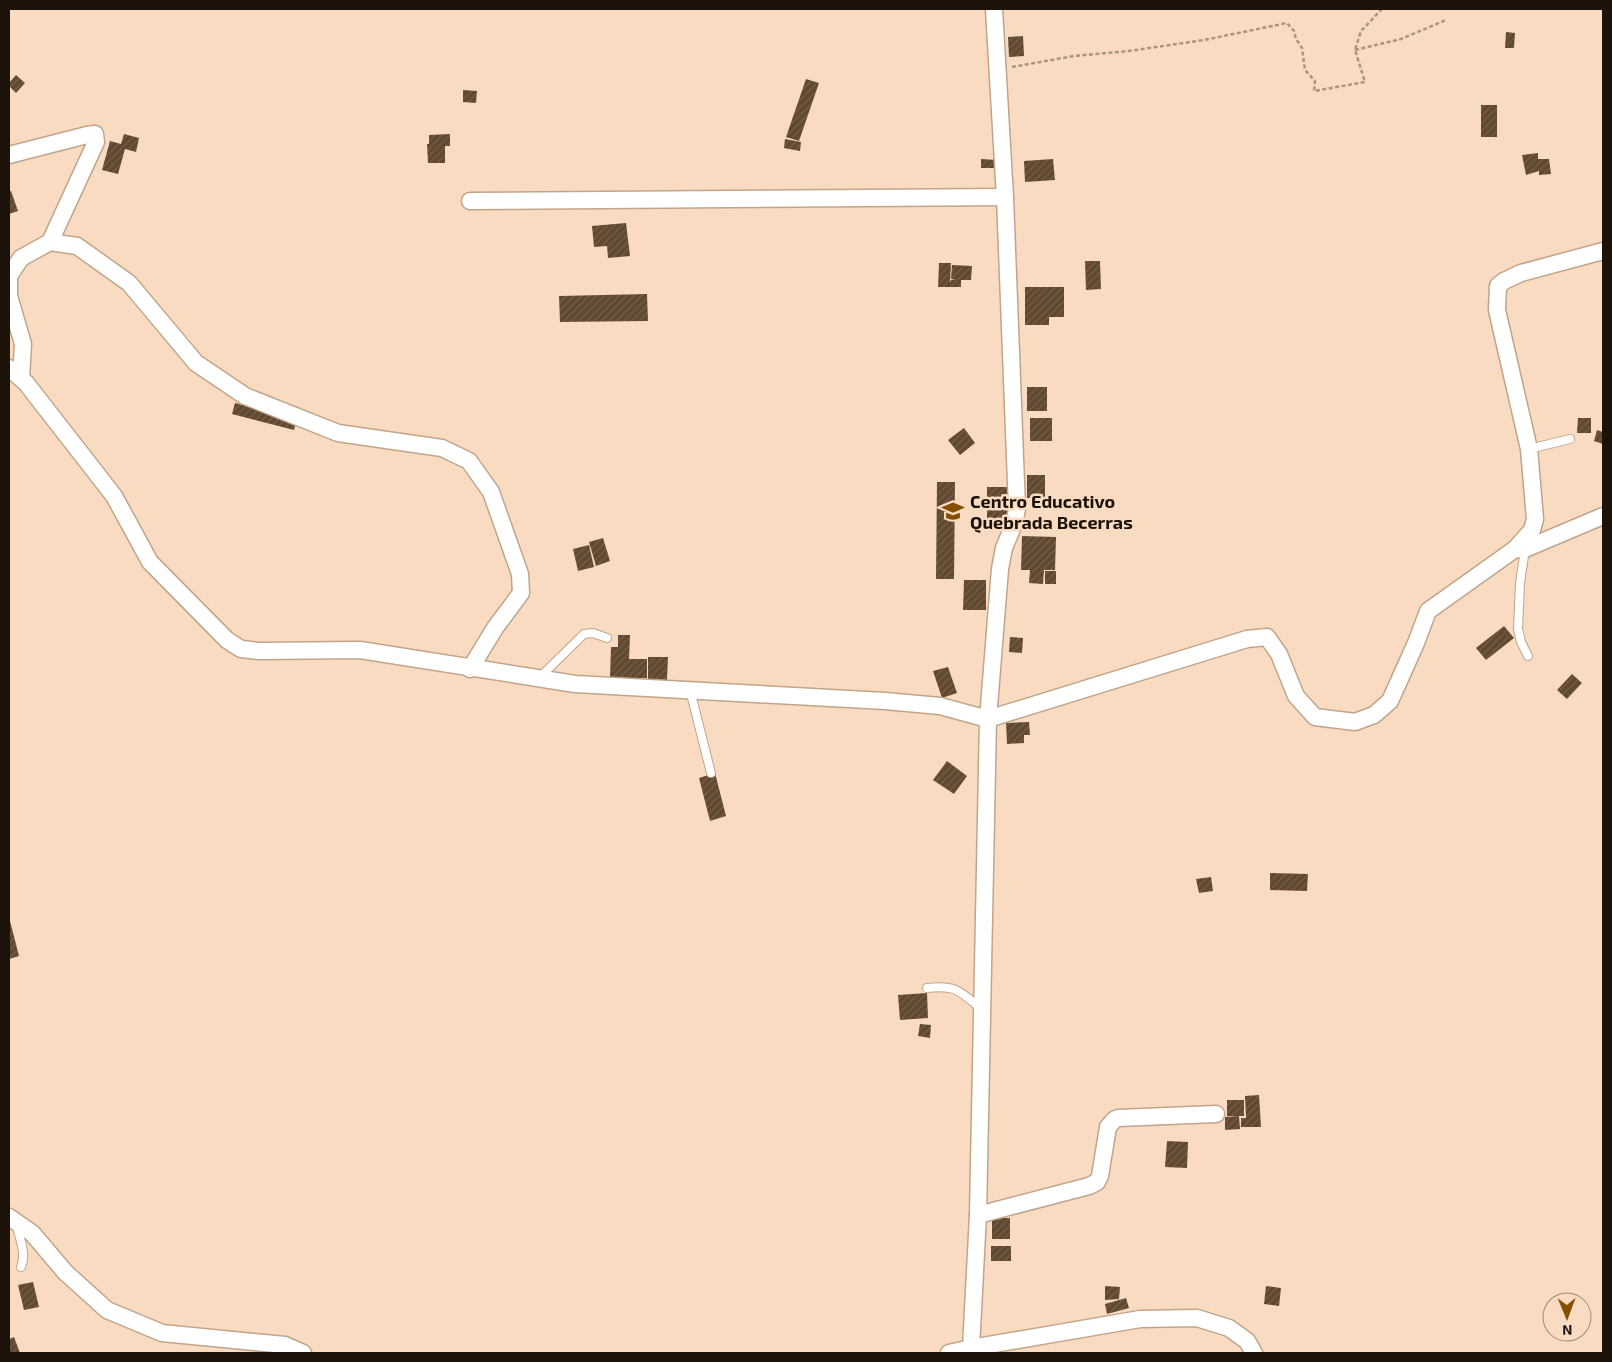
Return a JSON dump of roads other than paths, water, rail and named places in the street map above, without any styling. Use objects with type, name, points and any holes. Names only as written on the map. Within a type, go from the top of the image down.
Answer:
[{"type":"street","points":[[980,1349],[978,1215],[988,719],[1000,569],[1004,548],[1014,524],[1017,509],[1005,197],[994,9]]},
{"type":"street","points":[[9,155],[87,134],[95,134],[96,142],[50,242],[21,258],[10,276],[9,296],[23,344],[15,373],[26,383],[114,496],[150,562],[227,640],[241,649],[259,651],[360,650],[470,669],[574,684],[885,701],[940,706],[988,719],[1247,639],[1267,637],[1279,654],[1296,696],[1314,717],[1355,722],[1374,715],[1390,701],[1428,611],[1520,549],[1603,516]]},
{"type":"street","points":[[470,202],[1005,197]]},
{"type":"street","points":[[50,242],[77,246],[129,283],[196,363],[245,396],[338,433],[442,448],[469,461],[491,492],[520,574],[521,593],[495,628],[470,669]]},
{"type":"street","points":[[1520,549],[1532,530],[1535,519],[1529,450],[1496,310],[1498,286],[1521,273],[1603,250]]},
{"type":"street","points":[[978,1215],[1089,1186],[1097,1182],[1100,1176],[1108,1127],[1118,1118],[1216,1114]]},
{"type":"street","points":[[12,1219],[32,1232],[65,1272],[107,1310],[162,1333],[285,1345],[303,1353]]},
{"type":"street","points":[[949,1353],[1140,1319],[1197,1318],[1229,1328],[1247,1341],[1254,1353]]},
{"type":"lane","points":[[1529,450],[1570,438]]},
{"type":"lane","points":[[1520,549],[1518,629],[1521,642],[1528,656]]},
{"type":"lane","points":[[539,679],[584,634],[593,633],[607,638]]},
{"type":"lane","points":[[690,690],[711,773]]},
{"type":"lane","points":[[927,988],[950,987],[959,990],[982,1010]]},
{"type":"lane","points":[[12,1219],[23,1253],[21,1267]]},
{"type":"place","name":"Centro Educativo Quebrada Becerras","points":[[953,511]]}]
